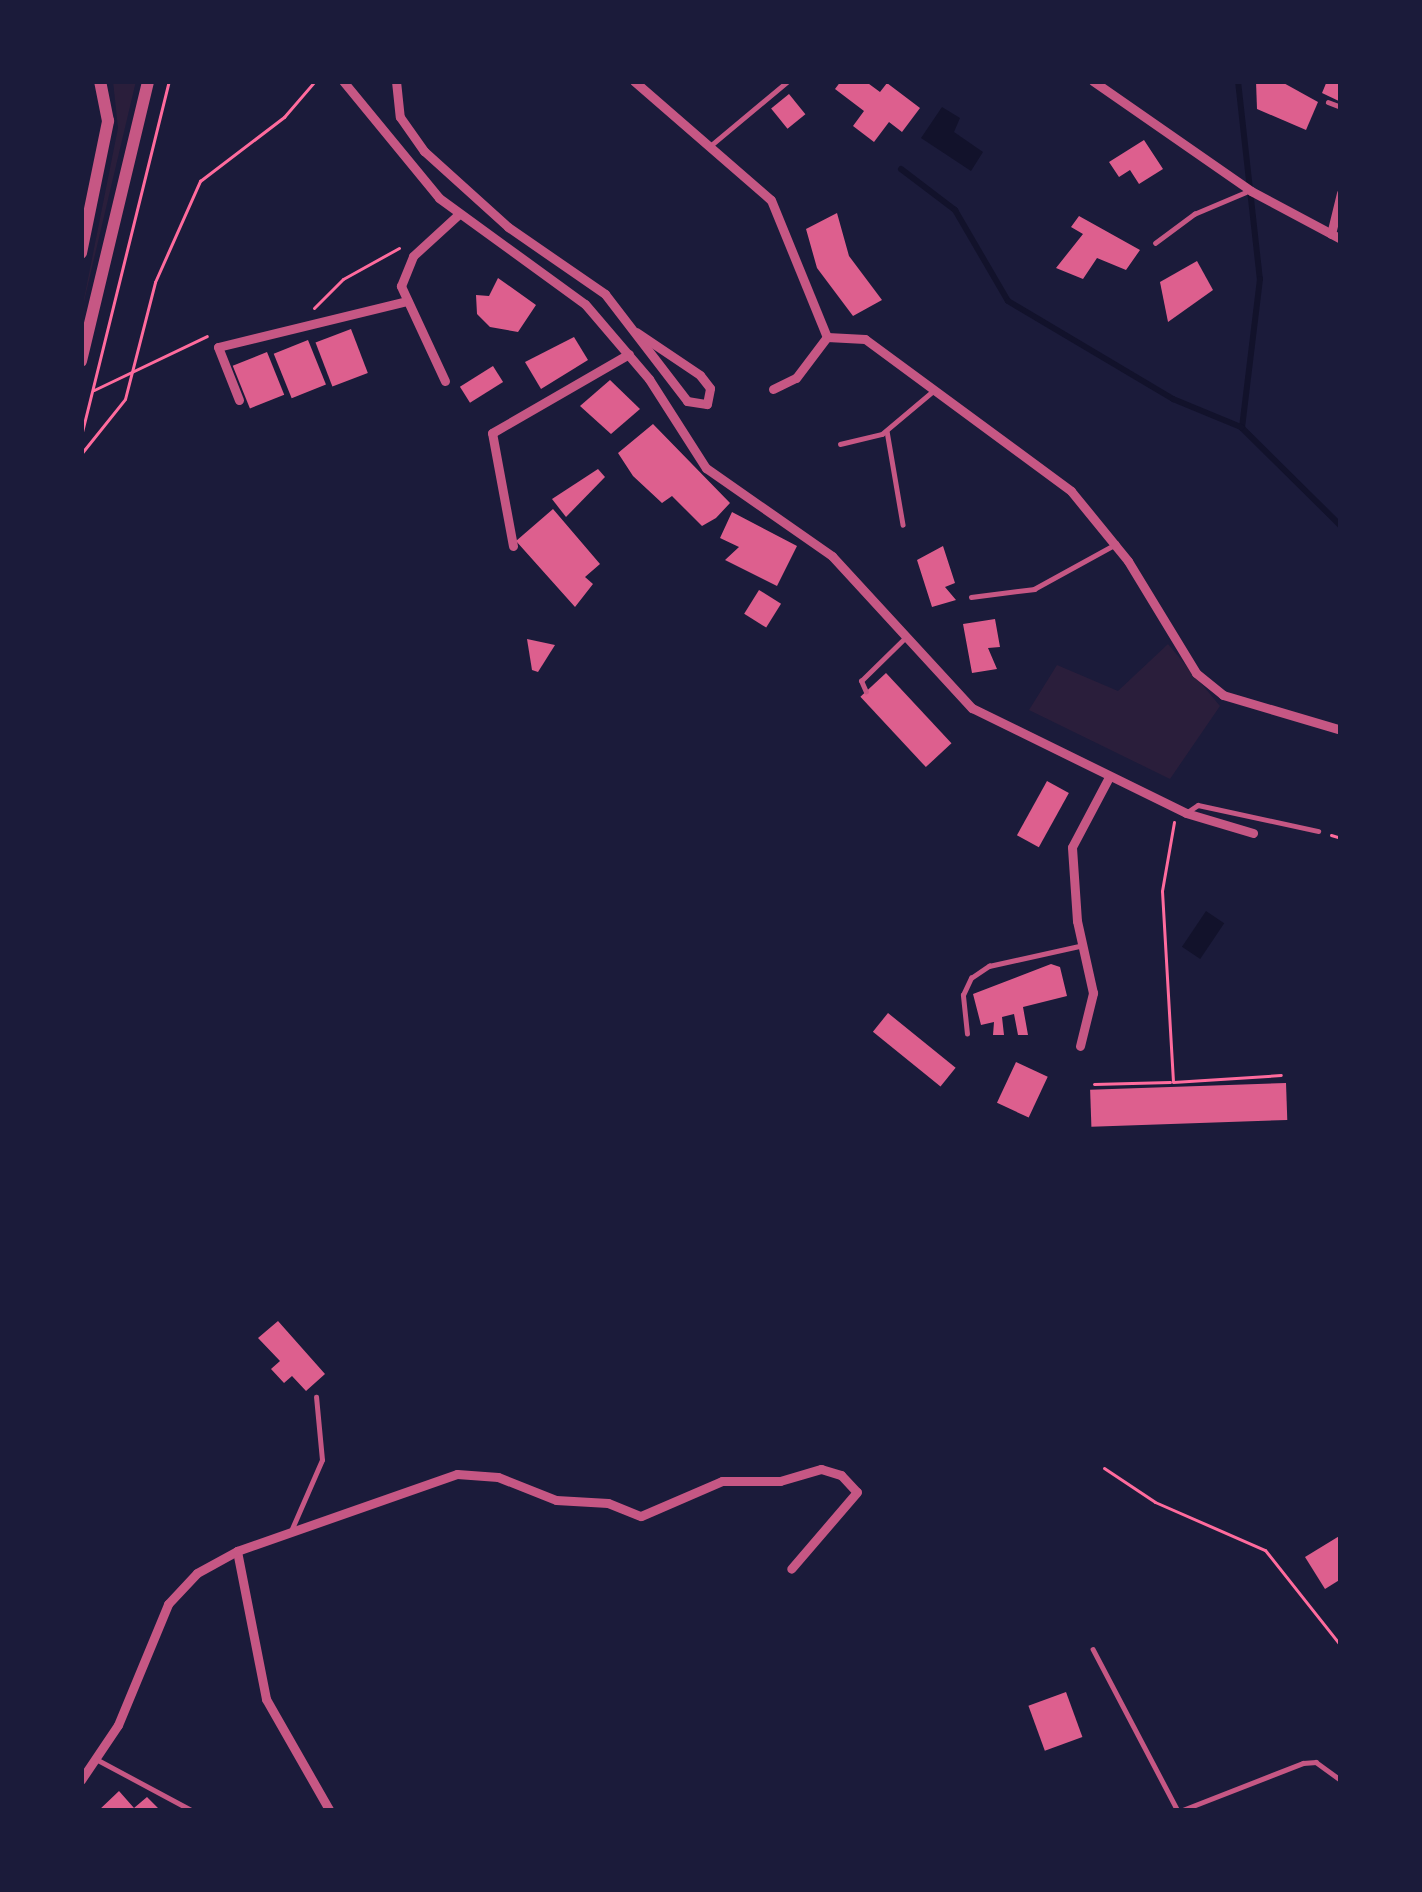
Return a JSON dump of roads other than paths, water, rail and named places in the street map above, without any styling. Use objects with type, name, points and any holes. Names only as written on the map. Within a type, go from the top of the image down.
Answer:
[{"type":"street","points":[[81,253],[109,121],[100,81]]},
{"type":"street","points":[[81,361],[148,81]]},
{"type":"street","points":[[343,81],[459,214],[585,304],[629,354],[706,469],[832,556],[972,708],[1186,813],[1252,832]]},
{"type":"street","points":[[396,81],[400,117],[424,151],[508,227],[573,267],[636,332],[687,401],[707,404],[710,388],[700,375],[636,332]]},
{"type":"street","points":[[634,81],[771,200],[827,337]]},
{"type":"street","points":[[1093,81],[1255,193],[1336,237],[1341,194]]},
{"type":"street","points":[[445,381],[406,301],[403,269],[459,214]]},
{"type":"street","points":[[239,400],[218,346],[406,301]]},
{"type":"street","points":[[772,389],[796,378],[827,337]]},
{"type":"street","points":[[827,337],[865,339],[1053,476],[1116,544],[1196,673],[1223,695],[1341,730]]},
{"type":"street","points":[[513,546],[492,433],[629,354]]},
{"type":"street","points":[[1080,1046],[1093,993],[1072,847],[1109,777]]},
{"type":"street","points":[[81,1780],[98,1760],[168,1604],[197,1573],[237,1551],[457,1474],[498,1477],[556,1500],[608,1503],[640,1516],[722,1481],[780,1481],[821,1469],[841,1474],[857,1492],[791,1569]]},
{"type":"street","points":[[237,1551],[266,1699],[330,1811]]},
{"type":"lane","points":[[709,147],[788,81]]},
{"type":"lane","points":[[1328,102],[1341,107]]},
{"type":"lane","points":[[1155,243],[1194,214],[1255,193]]},
{"type":"lane","points":[[840,444],[887,431],[933,391]]},
{"type":"lane","points":[[887,431],[903,525]]},
{"type":"lane","points":[[971,597],[1034,589],[1116,544]]},
{"type":"lane","points":[[866,692],[861,681],[906,637]]},
{"type":"lane","points":[[1186,813],[1198,805],[1318,831]]},
{"type":"lane","points":[[967,1034],[963,995],[970,978],[989,966],[1084,945]]},
{"type":"lane","points":[[292,1531],[322,1460],[316,1397]]},
{"type":"lane","points":[[1093,1649],[1179,1811],[1303,1763],[1316,1762],[1341,1780]]},
{"type":"lane","points":[[98,1760],[193,1811]]},
{"type":"waterway","points":[[1238,81],[1260,279],[1242,428],[1341,526]]},
{"type":"waterway","points":[[901,169],[955,210],[1008,301],[1173,399],[1241,427]]}]
